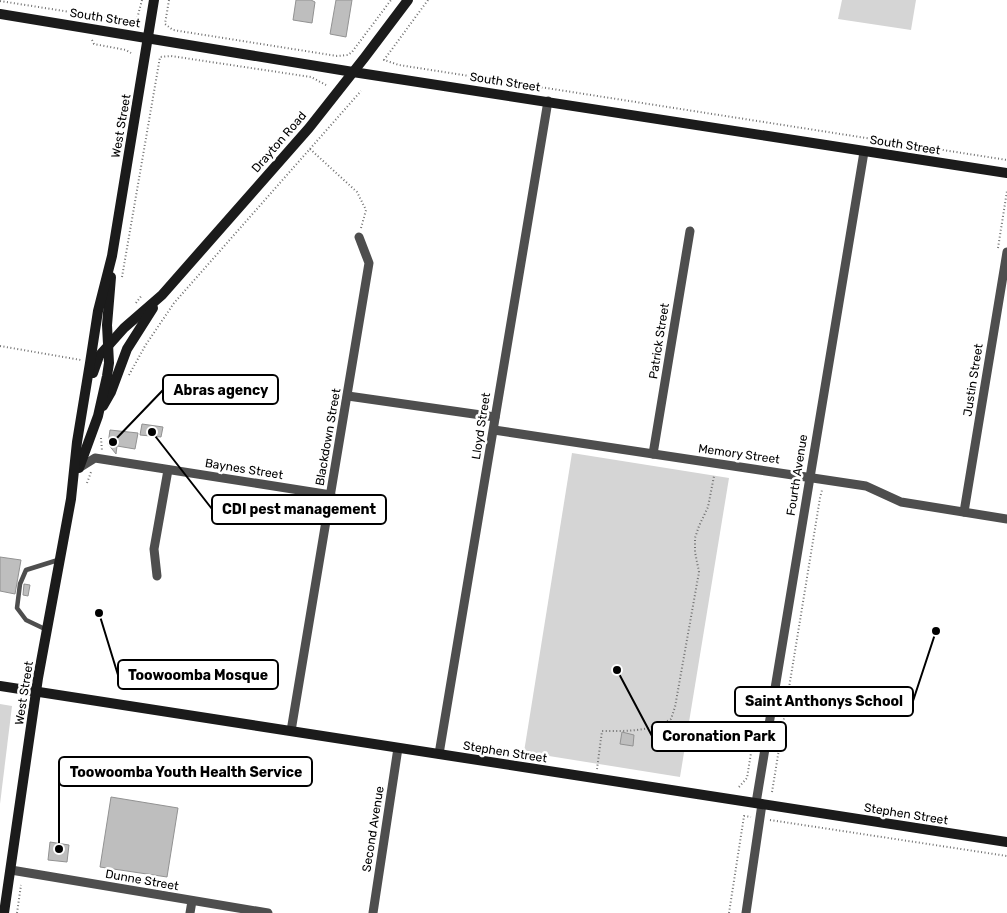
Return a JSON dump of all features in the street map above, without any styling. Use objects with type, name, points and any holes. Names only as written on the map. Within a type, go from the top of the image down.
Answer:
[{"type":"street","name":"West Street","points":[[112,256],[154,0]]},
{"type":"street","name":"Drayton Road","points":[[162,295],[309,128],[408,0]]},
{"type":"street","name":"South Street","points":[[0,14],[354,72],[1007,173]]},
{"type":"street","name":"Lloyd Street","points":[[439,754],[548,101]]},
{"type":"street","name":"Fourth Avenue","points":[[746,913],[760,818],[759,804],[809,477],[864,152]]},
{"type":"street","name":"Patrick Street","points":[[653,454],[690,231]]},
{"type":"street","name":"Blackdown Street","points":[[291,731],[369,263],[359,237]]},
{"type":"street","name":"Justin Street","points":[[964,512],[1007,252]]},
{"type":"street","points":[[76,472],[98,458],[96,435],[98,416],[109,363],[107,325],[112,256]]},
{"type":"street","points":[[76,472],[77,442],[98,311],[112,256]]},
{"type":"street","points":[[77,442],[99,356],[124,328],[162,295]]},
{"type":"street","points":[[98,416],[111,392],[126,349],[162,295]]},
{"type":"street","points":[[348,396],[496,417]]},
{"type":"street","name":"Memory Street","points":[[494,430],[866,486],[901,502],[1007,519]]},
{"type":"street","points":[[76,472],[96,435]]},
{"type":"street","name":"Baynes Street","points":[[98,458],[331,495]]},
{"type":"street","points":[[157,576],[155,544],[168,470]]},
{"type":"street","name":"West Street","points":[[4,913],[36,691],[76,472]]},
{"type":"street","name":"Stephen Street","points":[[0,686],[1007,842]]},
{"type":"street","name":"Second Avenue","points":[[373,913],[398,748]]},
{"type":"street","name":"Dunne Street","points":[[11,870],[268,913]]},
{"type":"street","points":[[190,913],[192,901]]},
{"type":"lane","points":[[47,630],[26,620],[17,608],[20,584],[26,570],[60,559]]},
{"type":"path","points":[[0,1],[128,21],[137,18],[142,0]]},
{"type":"path","points":[[169,0],[165,24],[173,30],[337,56],[348,55],[352,52],[391,0]]},
{"type":"path","points":[[428,0],[384,60],[399,65],[1007,160]]},
{"type":"path","points":[[94,44],[126,50],[131,53]]},
{"type":"path","points":[[122,277],[160,57],[170,56],[312,78],[326,85]]},
{"type":"path","points":[[127,379],[145,346],[174,303],[361,91]]},
{"type":"path","points":[[310,149],[357,192],[366,210],[359,237]]},
{"type":"path","points":[[0,346],[81,360]]},
{"type":"path","points":[[87,483],[92,470],[98,468],[98,458],[103,448],[96,435]]},
{"type":"path","points":[[596,779],[602,730],[633,731],[647,729],[671,719],[675,707],[698,572],[695,538],[708,507],[714,476]]},
{"type":"path","points":[[772,792],[822,490]]},
{"type":"path","points":[[739,787],[747,778],[751,752]]},
{"type":"path","points":[[729,913],[744,816],[1007,856]]},
{"type":"path","points":[[17,913],[21,885]]},
{"type":"shaded area","points":[[842,0],[916,0],[911,30],[838,19]]},
{"type":"shaded area","points":[[572,453],[729,478],[680,777],[524,752]]},
{"type":"shaded area","points":[[0,704],[12,706],[0,804]]},
{"type":"building","points":[[296,0],[311,0],[315,2],[312,23],[293,20]]},
{"type":"building","points":[[336,0],[352,0],[346,37],[330,34]]},
{"type":"building","points":[[142,424],[163,427],[161,437],[140,435]]},
{"type":"building","points":[[110,430],[138,433],[135,449],[117,446],[116,454],[108,444]]},
{"type":"building","points":[[0,557],[21,560],[15,594],[0,591]]},
{"type":"building","points":[[24,584],[30,585],[28,596],[23,595]]},
{"type":"building","points":[[622,732],[634,735],[633,746],[620,744]]},
{"type":"building","points":[[111,797],[178,808],[167,877],[100,867]]},
{"type":"building","points":[[50,842],[69,845],[67,862],[48,860]]},
{"type":"place","name":"CDI pest management","points":[[152,432]]},
{"type":"place","name":"Abras agency","points":[[113,442]]},
{"type":"place","name":"Toowoomba Mosque","points":[[99,613]]},
{"type":"place","name":"Saint Anthonys School","points":[[936,631]]},
{"type":"place","name":"Coronation Park","points":[[617,670]]},
{"type":"place","name":"Toowoomba Youth Health Service","points":[[59,849]]}]
